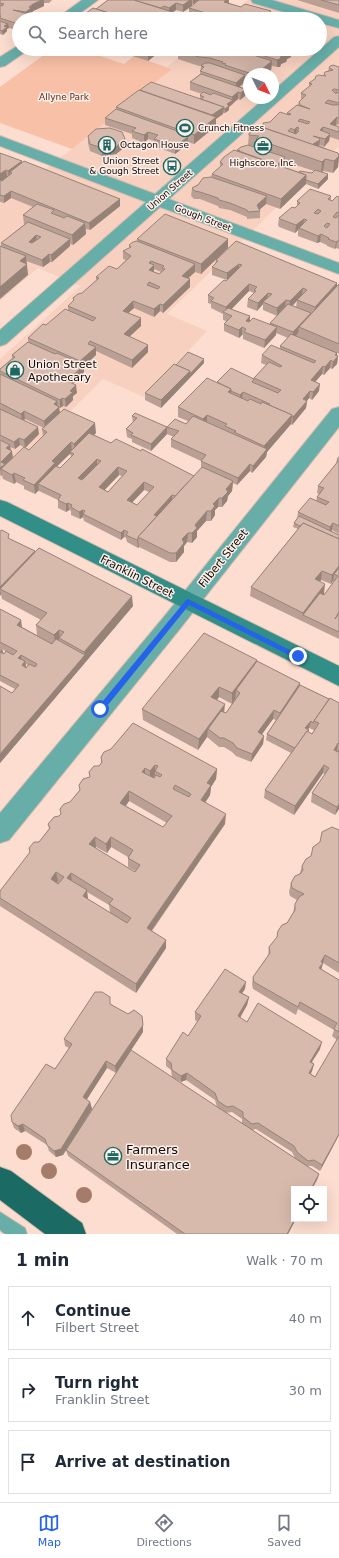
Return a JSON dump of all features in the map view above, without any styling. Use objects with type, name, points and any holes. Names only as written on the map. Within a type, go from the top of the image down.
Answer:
[{"type":"highway","points":[[0,1182],[71,1234]]},
{"type":"main road","name":"Franklin Street","points":[[0,507],[339,677]]},
{"type":"street","points":[[73,12],[91,0]]},
{"type":"street","points":[[258,0],[298,12]]},
{"type":"street","points":[[327,20],[339,24]]},
{"type":"street","name":"Union Street","points":[[327,51],[339,40]]},
{"type":"street","points":[[0,63],[12,55]]},
{"type":"street","name":"Union Street","points":[[0,340],[321,56]]},
{"type":"street","name":"Gough Street","points":[[0,141],[339,269]]},
{"type":"street","name":"Filbert Street","points":[[0,832],[339,414]]},
{"type":"lane","points":[[0,1220],[19,1234]]},
{"type":"shaded area","points":[[248,0],[339,0],[339,146],[167,314],[207,331],[144,397],[103,379],[0,480],[0,359],[81,286],[38,268],[0,301],[0,204],[172,69],[167,67],[180,56],[327,56],[327,12],[233,12]]},
{"type":"green space","name":"Allyne Park","points":[[42,56],[100,56],[124,64],[134,56],[172,69],[72,149],[0,123],[0,87]]},
{"type":"building","points":[[0,0],[42,0],[29,7],[31,8],[26,12],[13,10],[20,12],[12,12],[12,22],[0,18],[0,5],[2,6],[4,4],[0,3]]},
{"type":"building","points":[[108,0],[134,0],[173,12],[106,12],[96,9]]},
{"type":"building","points":[[134,0],[190,0],[183,5],[176,3],[169,8],[164,6],[161,8]]},
{"type":"building","points":[[199,0],[226,0],[224,2],[241,7],[245,4],[271,11],[202,12],[189,8]]},
{"type":"building","points":[[321,0],[339,0],[339,5]]},
{"type":"building","points":[[93,8],[106,12],[88,12]]},
{"type":"building","points":[[0,21],[8,24],[4,26],[7,27],[2,31],[0,30]]},
{"type":"building","points":[[196,56],[257,56],[272,61],[263,68],[243,68],[243,71],[210,58]]},
{"type":"building","points":[[265,56],[281,56],[280,59],[277,60]]},
{"type":"building","points":[[205,63],[210,63],[243,74],[243,77],[236,83],[200,71],[204,67],[201,66]]},
{"type":"building","points":[[333,65],[339,67],[339,90],[332,90],[336,94],[337,92],[339,93],[339,103],[328,100],[325,103],[333,105],[339,104],[339,118],[337,117],[330,124],[339,127],[339,132],[323,127],[320,130],[330,134],[325,139],[313,136],[319,138],[320,140],[313,144],[326,149],[262,127],[263,123],[270,122],[280,112],[289,115],[291,114],[287,113],[297,105],[310,109],[300,105],[299,102],[306,95],[301,93],[312,84],[309,83],[316,78],[315,77],[318,75],[326,76],[324,74],[325,72],[333,70],[329,68]],"holes":[[[300,119],[310,122],[308,124],[298,121]],[[297,127],[299,128],[297,131],[299,131],[296,134],[288,131],[291,128],[294,130]]]},
{"type":"building","points":[[201,74],[243,88],[243,91],[241,93],[238,92],[232,97],[190,82]]},
{"type":"building","points":[[151,82],[224,107],[212,115],[140,90]]},
{"type":"building","points":[[139,90],[216,117],[194,135],[116,107]]},
{"type":"building","points":[[203,92],[211,95],[213,93],[233,100],[227,104],[229,106],[224,109],[224,107],[201,99],[204,97],[200,95]]},
{"type":"building","points":[[116,109],[188,135],[188,137],[175,146],[154,139],[158,135],[148,132],[144,135],[132,131],[136,128],[105,118]]},
{"type":"building","points":[[261,127],[338,153],[339,156],[334,161],[325,159],[322,162],[256,139],[259,136],[249,135],[249,133]]},
{"type":"building","points":[[110,128],[122,132],[125,139],[116,147],[102,148],[90,144],[88,136],[96,129]]},
{"type":"building","points":[[248,145],[285,157],[277,165],[237,150]]},
{"type":"building","points":[[234,150],[306,175],[281,199],[212,174],[223,164],[220,162],[224,157]]},
{"type":"building","points":[[0,153],[22,161],[8,171],[6,170],[0,174]]},
{"type":"building","points":[[24,161],[120,199],[89,223],[11,191],[4,196],[0,195],[0,180],[2,181],[12,173],[10,172]]},
{"type":"building","points":[[315,170],[328,174],[318,184],[306,180],[306,175],[299,172],[312,173]]},
{"type":"building","points":[[211,177],[267,196],[257,205],[260,211],[248,212],[247,210],[219,200],[218,198],[195,191],[192,188],[198,185],[203,178]]},
{"type":"building","points":[[310,189],[331,196],[328,199],[332,201],[337,196],[339,197],[339,213],[337,212],[333,217],[336,218],[339,215],[339,241],[336,242],[321,234],[318,236],[299,228],[307,220],[304,219],[296,225],[279,218],[292,207],[295,208],[300,203],[297,201]],"holes":[[[318,209],[321,211],[318,214],[314,213]],[[327,223],[330,224],[327,228],[324,226]]]},
{"type":"building","points":[[37,204],[54,210],[51,213],[64,218],[67,216],[85,223],[72,235],[23,215]]},
{"type":"building","points":[[165,214],[228,239],[201,264],[137,239]]},
{"type":"building","points":[[28,222],[70,239],[51,255],[49,254],[42,260],[1,243]],"holes":[[[36,235],[41,237],[32,243],[29,242]]]},
{"type":"building","points":[[137,241],[195,264],[182,276],[190,279],[163,305],[160,304],[154,309],[133,301],[123,311],[141,318],[124,334],[148,345],[132,360],[90,341],[88,344],[96,347],[80,361],[28,338],[43,324],[46,325],[65,309],[93,321],[96,318],[68,306],[74,300],[73,298],[82,293],[99,278],[96,277],[109,266],[117,269],[131,256],[123,251],[131,247],[129,245]],"holes":[[[151,261],[164,266],[162,268],[165,269],[159,274],[149,270],[154,265],[149,263]],[[149,282],[160,287],[158,289],[147,285]]]},
{"type":"building","points":[[236,241],[337,283],[315,307],[297,300],[307,290],[303,288],[290,301],[286,300],[277,308],[263,302],[272,294],[268,293],[258,303],[248,299],[256,291],[254,290],[257,287],[249,284],[226,307],[211,301],[214,298],[208,295],[224,280],[226,281],[242,265],[239,264],[227,273],[212,267],[218,261],[216,260]]},
{"type":"building","points":[[0,246],[26,256],[20,261],[27,264],[0,287]]},
{"type":"building","points":[[339,284],[339,344],[299,327]]},
{"type":"building","points":[[288,304],[311,313],[293,332],[270,323]]},
{"type":"building","points":[[228,308],[250,316],[246,321],[249,322],[253,318],[277,327],[265,340],[244,332],[246,329],[242,327],[239,330],[224,324],[232,316],[223,312]]},
{"type":"building","points":[[291,334],[337,353],[335,355],[338,356],[333,362],[331,360],[325,367],[323,366],[311,380],[320,384],[313,392],[310,391],[303,399],[307,401],[293,417],[292,415],[269,405],[270,404],[243,392],[240,395],[231,391],[231,389],[217,382],[231,368],[254,379],[252,382],[278,393],[281,390],[254,378],[269,362],[280,367],[282,366],[262,355],[271,345],[314,363],[316,361],[280,346]]},
{"type":"building","points":[[28,342],[84,365],[67,381],[76,385],[70,391],[73,392],[65,399],[62,398],[60,400],[0,371],[0,369],[15,357],[12,355]]},
{"type":"building","points":[[188,352],[204,359],[190,374],[190,371],[176,365]]},
{"type":"building","points":[[174,364],[190,371],[161,400],[145,393]]},
{"type":"building","points":[[0,374],[57,401],[54,404],[59,407],[44,421],[24,411],[21,414],[0,403]]},
{"type":"building","points":[[207,378],[231,389],[228,392],[248,401],[250,399],[261,404],[262,402],[292,415],[264,446],[234,432],[236,431],[225,426],[227,424],[207,415],[203,419],[178,407]]},
{"type":"building","points":[[0,409],[38,427],[24,440],[19,438],[14,442],[0,435]]},
{"type":"building","points":[[64,409],[95,423],[74,444],[71,442],[52,461],[55,463],[34,485],[23,480],[25,478],[14,473],[12,475],[1,469],[24,447],[29,450],[47,432],[42,429]]},
{"type":"building","points":[[135,413],[167,427],[151,444],[131,435],[133,433],[126,429],[137,418],[132,416]]},
{"type":"building","points":[[193,416],[267,449],[253,466],[250,464],[238,478],[201,461],[206,455],[171,439],[179,431],[167,427],[175,419],[186,424]]},
{"type":"building","points":[[89,433],[111,443],[116,439],[141,451],[142,449],[194,476],[175,496],[172,495],[154,515],[157,516],[137,540],[126,535],[128,532],[124,530],[121,533],[83,514],[85,511],[83,510],[79,512],[71,507],[72,505],[58,500],[61,495],[38,484],[56,466],[60,468],[74,454],[70,452]],"holes":[[[97,459],[101,461],[82,480],[78,478]],[[118,467],[127,471],[108,492],[99,487]],[[144,482],[154,487],[137,505],[127,500]]]},
{"type":"building","points":[[0,440],[10,445],[6,448],[12,451],[1,462],[5,464],[0,468]]},
{"type":"building","points":[[339,460],[339,526],[333,523],[330,527],[298,512],[310,498],[326,505],[329,502],[317,497],[324,488],[318,486]]},
{"type":"building","points":[[202,467],[233,481],[226,489],[228,492],[213,504],[215,506],[211,511],[207,511],[195,525],[197,528],[192,533],[188,533],[182,539],[184,543],[176,553],[170,553],[138,537]]},
{"type":"building","points":[[299,516],[339,535],[339,539],[303,523],[300,526],[294,523]]},
{"type":"building","points":[[303,523],[339,539],[339,566],[332,575],[322,571],[315,579],[325,584],[303,613],[251,587]]},
{"type":"building","points":[[2,530],[9,534],[8,538],[35,551],[0,587],[0,531]]},
{"type":"building","points":[[39,548],[132,596],[84,652],[59,638],[64,632],[59,630],[54,635],[36,625],[47,613],[0,589]]},
{"type":"building","points":[[339,568],[339,612],[335,619],[339,613],[339,632],[303,615],[320,593],[324,595],[338,576],[334,574]]},
{"type":"building","points":[[0,609],[21,620],[17,625],[52,644],[56,639],[85,655],[0,754],[0,686],[12,693],[19,685],[0,675],[0,652],[4,654],[6,651],[13,655],[17,651],[0,642]],"holes":[[[21,655],[37,664],[35,667],[29,664],[26,668],[22,665],[25,661],[18,658]]]},
{"type":"building","points":[[204,633],[257,660],[232,693],[219,687],[211,697],[225,704],[199,739],[142,709]]},
{"type":"building","points":[[257,661],[300,683],[280,713],[274,710],[258,732],[264,736],[252,754],[237,748],[233,743],[224,738],[220,738],[208,729],[221,711],[226,713],[240,693],[236,690]]},
{"type":"building","points":[[300,685],[329,699],[313,723],[311,721],[305,728],[309,730],[295,748],[267,734]]},
{"type":"building","points":[[330,698],[339,703],[339,744],[338,743],[334,750],[338,752],[339,750],[339,804],[337,807],[312,793],[329,768],[324,765],[295,806],[265,790],[307,731],[312,734],[319,723],[314,721]]},
{"type":"building","points":[[133,723],[217,769],[207,783],[211,785],[201,800],[226,814],[147,928],[166,940],[136,984],[0,898],[0,891],[30,852],[29,848],[34,842],[39,842],[50,828],[48,824],[54,817],[61,814],[60,809],[64,804],[70,802],[80,790],[79,785],[83,779],[90,777],[89,772],[94,766],[99,766],[102,762],[101,757],[104,752],[111,749]],"holes":[[[155,765],[158,766],[155,771],[162,775],[160,777],[156,775],[154,778],[142,772],[145,768],[150,771]],[[175,785],[191,794],[189,797],[173,789]],[[129,791],[172,816],[163,827],[120,803]],[[95,837],[106,844],[111,837],[133,850],[128,858],[140,865],[135,872],[89,844]],[[56,872],[64,877],[58,884],[51,879]],[[71,873],[113,899],[109,904],[131,918],[127,923],[83,896],[87,890],[67,878]]]},
{"type":"building","points":[[332,827],[339,830],[339,963],[325,955],[321,962],[323,963],[319,968],[339,980],[339,1032],[334,1029],[337,1023],[300,1002],[298,1007],[254,982],[253,977],[270,953],[269,947],[277,937],[278,931],[282,925],[287,923],[295,910],[295,904],[299,897],[304,894],[292,888],[291,883],[295,876],[300,874],[303,870],[302,866],[306,859],[311,856],[313,847],[320,842],[322,832]]},
{"type":"building","points":[[225,969],[246,982],[239,992],[249,997],[238,1016],[247,1022],[258,1003],[322,1042],[310,1062],[314,1064],[309,1073],[315,1077],[339,1036],[339,1134],[322,1165],[314,1160],[308,1161],[297,1152],[294,1146],[258,1123],[252,1124],[243,1117],[243,1112],[233,1106],[227,1107],[218,1101],[215,1093],[187,1073],[181,1076],[172,1070],[171,1063],[166,1059],[183,1032],[188,1036],[201,1016],[195,1012]]},
{"type":"building","points":[[95,992],[102,992],[110,997],[110,1004],[128,1014],[134,1010],[142,1016],[143,1025],[115,1066],[106,1061],[83,1097],[90,1102],[61,1149],[54,1151],[47,1145],[45,1139],[23,1124],[18,1126],[12,1122],[11,1115],[46,1064],[55,1069],[72,1044],[64,1039]]},
{"type":"building","points":[[131,1050],[319,1174],[313,1186],[291,1186],[291,1222],[293,1222],[287,1234],[185,1234],[66,1150]]},
{"type":"place","name":"Crunch Fitness","points":[[185,128]]},
{"type":"place","name":"Octagon House","points":[[107,145]]},
{"type":"place","name":"Highscore, Inc.","points":[[263,146]]},
{"type":"place","name":"Union Street & Gough Street","points":[[172,166]]},
{"type":"place","name":"Union Street Apothecary","points":[[15,370]]},
{"type":"place","name":"Farmers Insurance","points":[[113,1156]]},
{"type":"route","points":[[100,709],[188,602],[298,656]]}]
